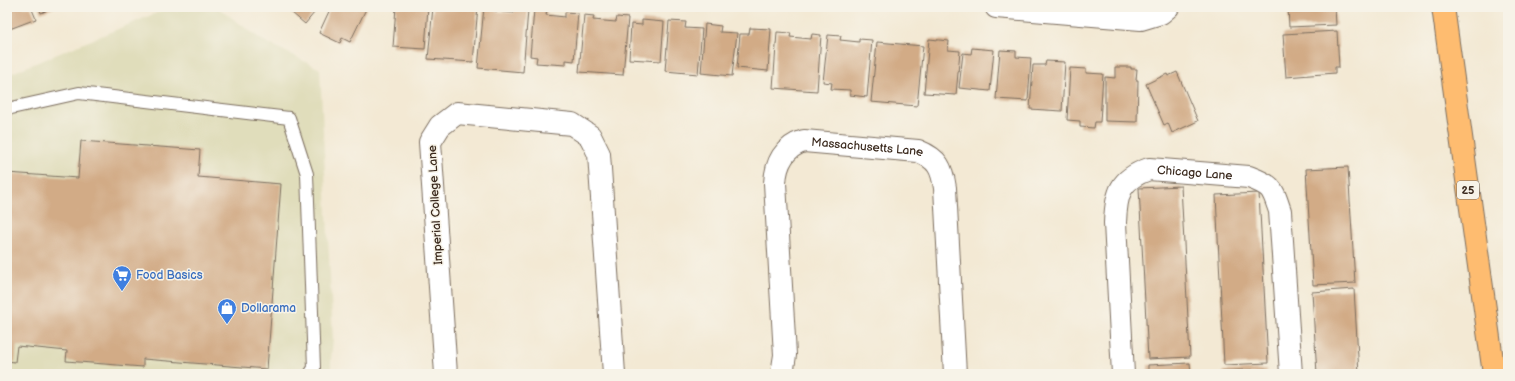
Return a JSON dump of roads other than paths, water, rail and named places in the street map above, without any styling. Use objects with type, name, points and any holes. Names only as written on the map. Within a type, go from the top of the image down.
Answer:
[{"type":"main road","name":"25","points":[[1443,7],[1494,374]]},
{"type":"street","points":[[996,7],[1141,18],[1161,13],[1168,7]]},
{"type":"street","name":"Imperial College Lane","points":[[446,374],[430,142],[440,126],[457,113],[572,124],[590,136],[599,154],[614,374]]},
{"type":"street","name":"Massachusetts Lane","points":[[782,374],[785,355],[775,171],[786,151],[794,144],[804,141],[918,152],[929,156],[941,168],[945,188],[956,374]]},
{"type":"street","name":"Chicago Lane","points":[[1123,374],[1115,223],[1116,204],[1120,189],[1128,180],[1137,173],[1149,169],[1249,177],[1262,182],[1272,190],[1280,211],[1291,374]]},
{"type":"lane","points":[[7,109],[79,93],[289,118],[307,174],[314,368],[310,374]]},
{"type":"place","name":"Food Basics","points":[[122,292]]},
{"type":"place","name":"Dollarama","points":[[227,325]]}]
